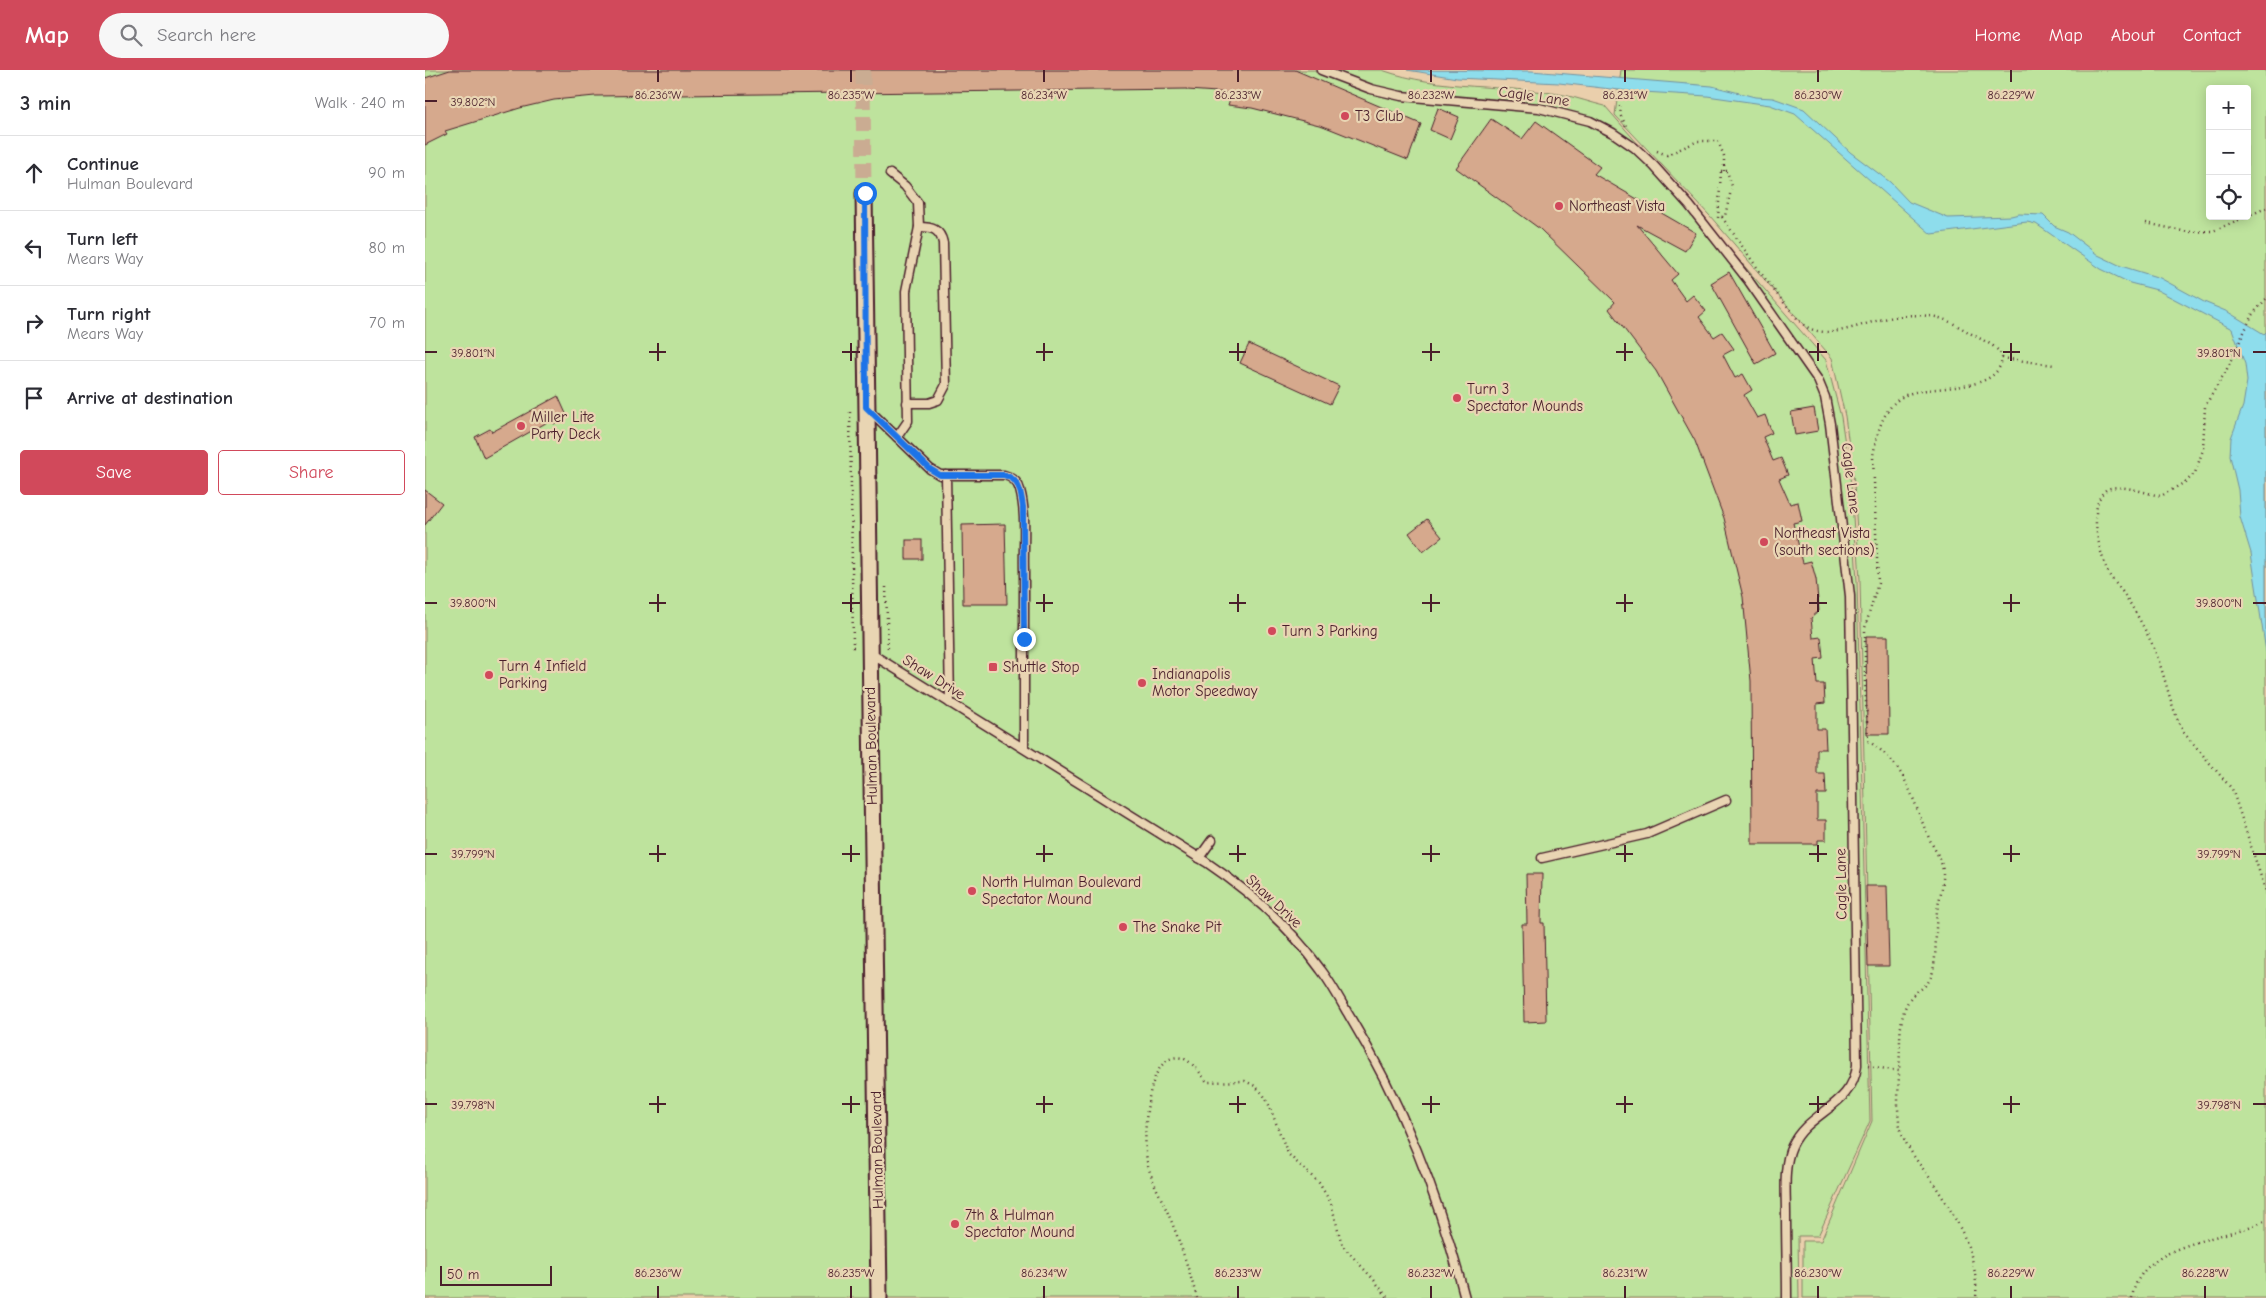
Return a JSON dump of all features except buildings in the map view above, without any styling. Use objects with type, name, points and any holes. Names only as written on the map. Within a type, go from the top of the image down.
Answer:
[{"type":"street","name":"Hulman Boulevard","points":[[865,193],[869,653],[879,1298]]},
{"type":"lane","name":"Cagle Lane","points":[[1321,70],[1371,89],[1401,96],[1539,108],[1590,121],[1613,132],[1635,148],[1654,166],[1689,205],[1748,280],[1818,380],[1825,397],[1830,424],[1850,596],[1857,1065],[1856,1076],[1851,1088],[1798,1134],[1788,1157],[1786,1179],[1787,1298]]},
{"type":"lane","points":[[890,174],[905,186],[918,202],[919,227],[906,291],[908,421],[897,437]]},
{"type":"lane","points":[[907,403],[929,403],[938,400],[945,385],[943,243],[941,235],[936,230],[930,227],[919,227]]},
{"type":"lane","points":[[866,407],[930,469],[940,475],[1004,475],[1011,477],[1020,490],[1023,539],[1024,748]]},
{"type":"lane","points":[[946,475],[950,703]]},
{"type":"lane","name":"Shaw Drive","points":[[869,653],[1199,858],[1243,889],[1278,921],[1321,970],[1363,1037],[1394,1096],[1417,1146],[1434,1192],[1465,1298]]},
{"type":"lane","points":[[1542,858],[1647,834],[1726,800]]},
{"type":"lane","points":[[1199,858],[1212,840]]},
{"type":"path","points":[[1620,106],[1625,126],[1632,132]]},
{"type":"path","points":[[1653,148],[1659,153],[1667,155],[1698,141],[1718,141],[1723,156],[1724,171]]},
{"type":"path","points":[[1724,171],[1721,171],[1718,218],[1722,217],[1773,289],[1804,325],[1817,331],[1844,330],[1903,315],[1931,316],[1945,320],[1985,341],[2001,352],[2002,358],[1998,369],[1990,376],[1979,382],[1961,387],[1928,389],[1902,397],[1883,418],[1876,438],[1873,456],[1879,583],[1865,628],[1868,741],[1879,748],[1910,787],[1928,837],[1941,863],[1943,874],[1937,912],[1933,972],[1928,984],[1910,998],[1902,1022],[1899,1070],[1900,1123],[1903,1135],[1956,1219],[1973,1258],[1977,1287],[1976,1298]]},
{"type":"path","points":[[1722,217],[1725,216],[1732,186],[1727,171],[1724,171]]},
{"type":"path","points":[[2146,223],[2187,232],[2213,231],[2266,208]]},
{"type":"path","points":[[2266,299],[2252,315],[2232,359],[2205,406],[2203,450],[2195,473],[2187,481],[2161,496],[2123,487],[2107,490],[2101,495],[2095,508],[2095,518],[2105,562],[2111,576],[2125,595],[2151,643],[2166,681],[2178,722],[2184,733],[2223,776],[2237,800],[2266,892]]},
{"type":"path","points":[[2002,358],[2055,365]]},
{"type":"path","points":[[1197,1298],[1173,1226],[1160,1198],[1148,1164],[1145,1137],[1147,1106],[1154,1079],[1167,1062],[1182,1058],[1191,1063],[1207,1082],[1245,1081],[1255,1086],[1263,1094],[1288,1154],[1319,1183],[1331,1203],[1342,1245],[1375,1280],[1388,1298]]},
{"type":"path","points":[[1857,1065],[1899,1070]]},
{"type":"path","points":[[2132,1298],[2142,1271],[2150,1263],[2171,1252],[2266,1220]]},
{"type":"green space","name":"Indianapolis Motor Speedway","points":[[425,70],[1382,70],[1404,77],[1427,81],[1564,95],[1605,106],[1826,360],[1841,417],[1851,484],[1857,581],[1870,1121],[1818,1236],[1798,1236],[1799,1298],[425,1298]]},
{"type":"green space","points":[[1621,70],[2266,70],[2266,1298],[1803,1298],[1803,1241],[1821,1241],[1872,1121],[1860,580],[1854,483],[1845,416],[1832,358],[1710,216],[1615,115]]},
{"type":"water","points":[[1407,70],[1531,71],[1712,86],[1755,97],[1773,98],[1804,109],[1850,152],[1890,182],[1909,202],[1948,218],[2011,216],[2019,214],[2043,215],[2054,226],[2068,232],[2098,255],[2121,266],[2160,278],[2204,302],[2228,312],[2264,334],[2266,332],[2266,652],[2251,553],[2240,517],[2238,490],[2230,456],[2231,438],[2243,406],[2247,381],[2245,364],[2232,329],[2157,290],[2130,283],[2101,269],[2036,224],[2027,222],[1931,234],[1795,114],[1770,105],[1707,96],[1628,91],[1559,83],[1457,78]]},
{"type":"tunnel","points":[[863,70],[864,193]]},
{"type":"place","name":"T3 Club","points":[[1345,116]]},
{"type":"place","name":"Northeast Vista","points":[[1559,206]]},
{"type":"place","name":"Turn 3 Spectator Mounds","points":[[1457,398]]},
{"type":"place","name":"Miller Lite Party Deck","points":[[521,426]]},
{"type":"place","name":"Northeast Vista (south sections)","points":[[1764,542]]},
{"type":"place","name":"Turn 3 Parking","points":[[1272,631]]},
{"type":"place","name":"Shuttle Stop","points":[[993,667]]},
{"type":"place","name":"Turn 4 Infield Parking","points":[[489,675]]},
{"type":"place","name":"Indianapolis Motor Speedway","points":[[1142,683]]},
{"type":"place","name":"North Hulman Boulevard Spectator Mound","points":[[972,891]]},
{"type":"place","name":"The Snake Pit","points":[[1123,927]]},
{"type":"place","name":"7th & Hulman Spectator Mound","points":[[955,1224]]},
{"type":"route","points":[[865,193],[866,407],[930,469],[940,475],[1004,475],[1011,477],[1016,482],[1020,490],[1023,507],[1024,639]]}]
